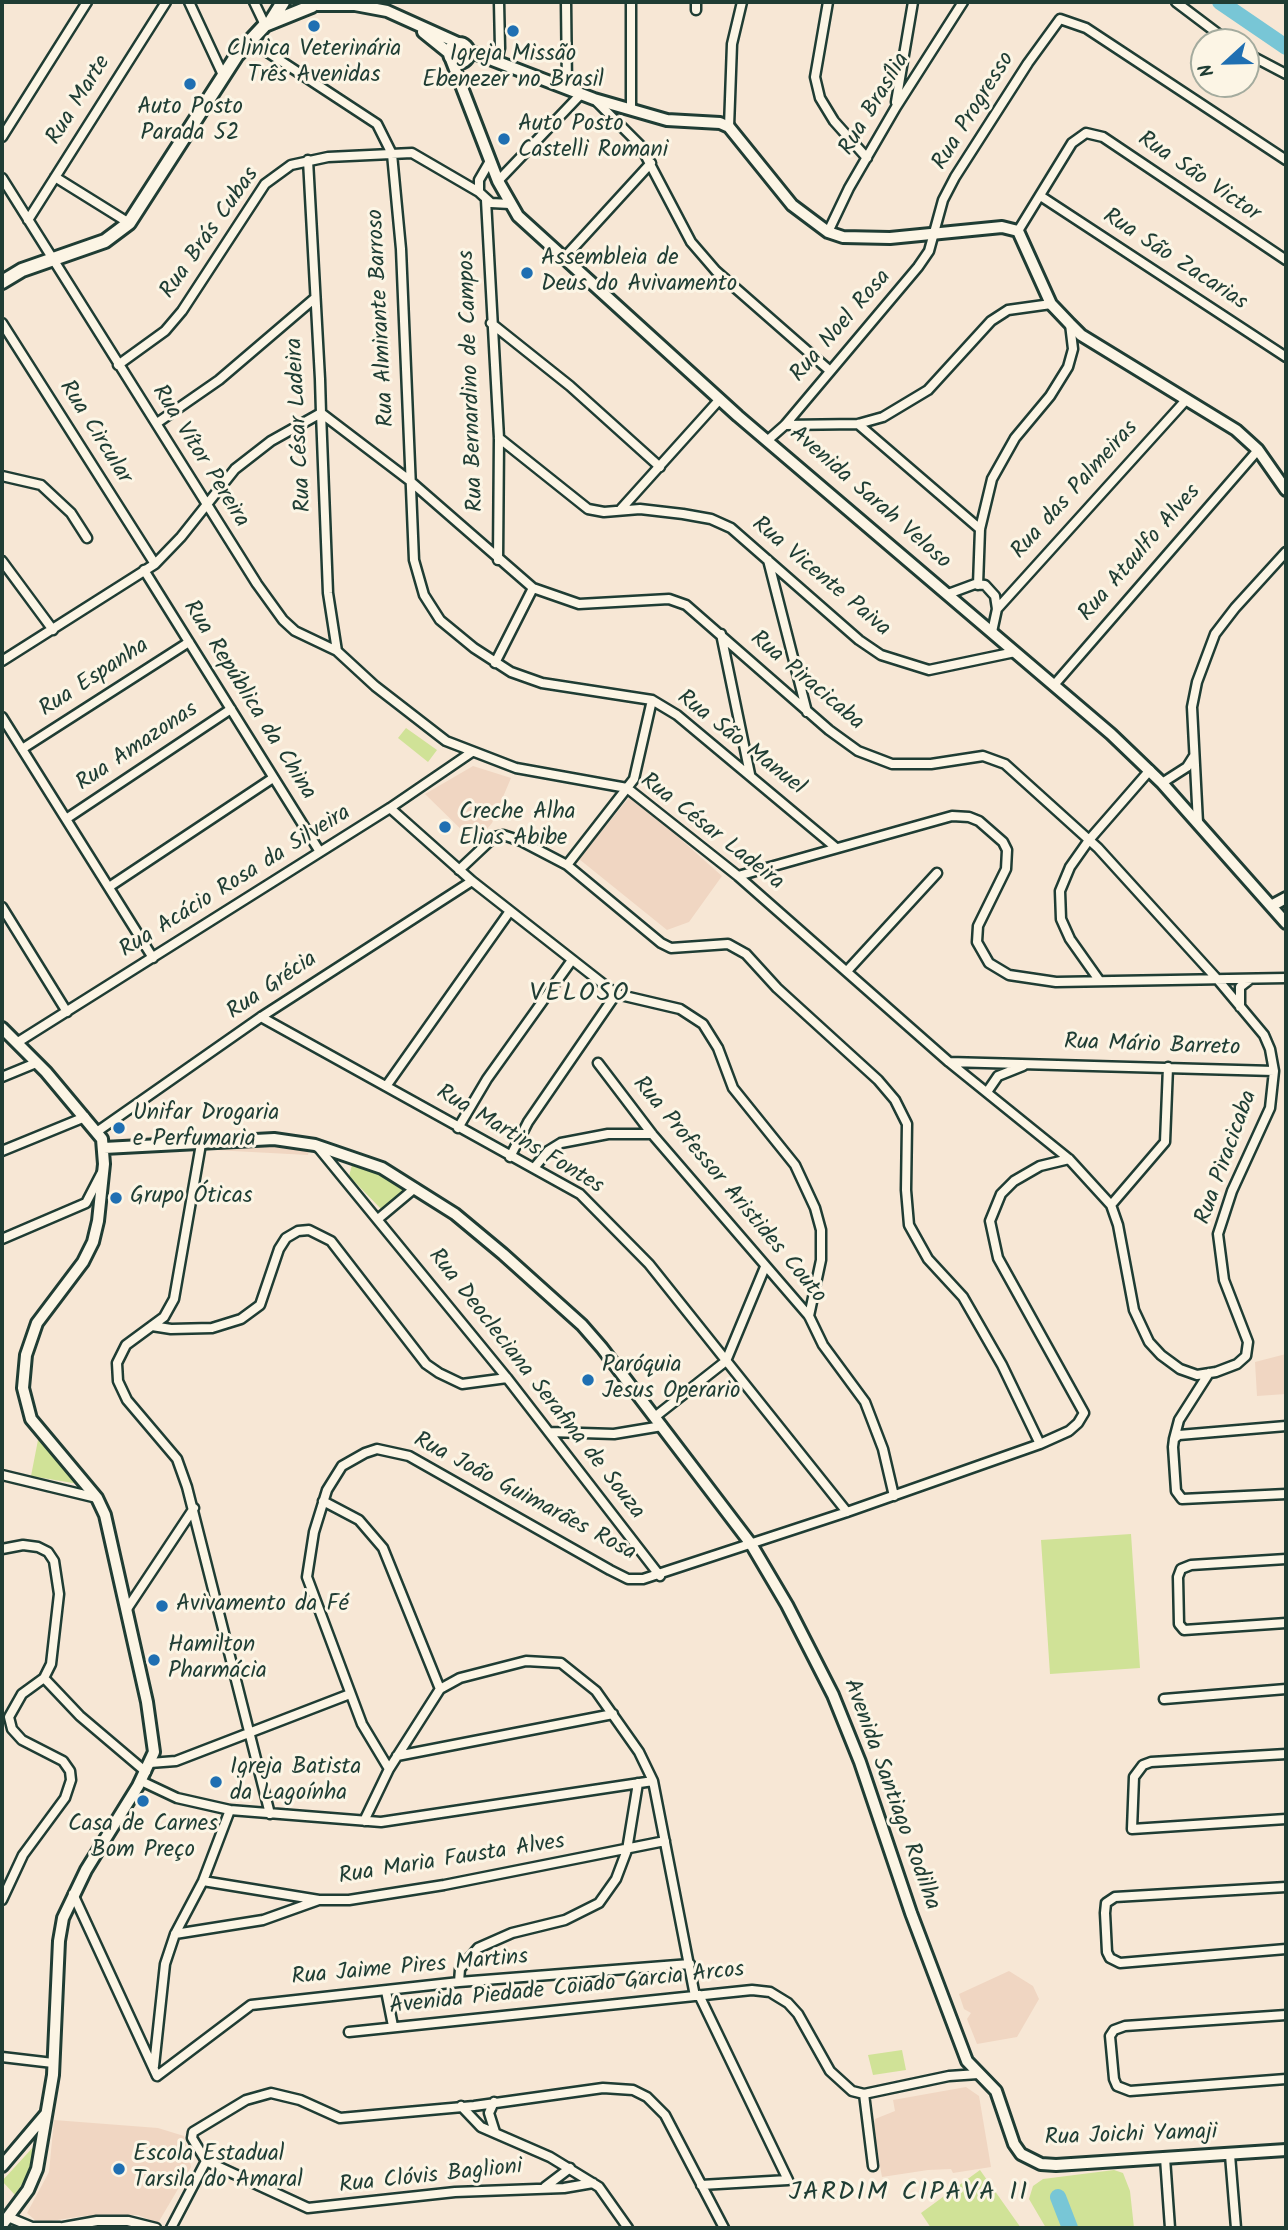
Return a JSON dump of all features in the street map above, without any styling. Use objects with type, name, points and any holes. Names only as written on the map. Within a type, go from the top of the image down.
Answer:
[{"type":"main road","points":[[2,282],[52,259],[105,240],[129,223],[223,75],[283,2]]},
{"type":"main road","points":[[267,24],[313,4]]},
{"type":"main road","name":"Avenida Sarah Veloso","points":[[313,4],[352,4],[387,11],[458,43]]},
{"type":"main road","name":"Avenida Sarah Veloso","points":[[413,23],[450,56],[498,181],[510,204],[720,399],[1150,770],[1273,905],[1286,923]]},
{"type":"main road","points":[[468,56],[466,46],[458,43],[451,48],[450,56],[458,63],[468,56],[497,61],[594,99],[667,120],[720,123],[729,127],[792,205],[828,232],[860,239],[1002,227],[1018,231],[1051,304],[1081,335],[1236,430],[1258,450],[1286,491]]},
{"type":"main road","name":"Avenida Sarah Veloso","points":[[462,85],[468,56]]},
{"type":"main road","points":[[1273,905],[1286,898]]},
{"type":"main road","points":[[2,1028],[18,1042],[98,1131],[104,1147],[98,1221],[93,1242],[83,1262],[37,1323],[26,1354],[23,1388],[31,1419],[40,1433],[97,1498],[105,1515],[127,1609],[155,1752],[146,1772],[73,1895],[59,1941],[54,2063],[37,2169],[28,2190],[5,2221]]},
{"type":"main road","name":"Avenida Santiago Rodilha","points":[[104,1147],[274,1139],[316,1145],[382,1168],[455,1214],[582,1325],[659,1421],[751,1544],[806,1639],[833,1695],[860,1762],[911,1913],[967,2062],[978,2074]]},
{"type":"main road","name":"Rua Joichi Yamaji","points":[[978,2074],[996,2091],[1014,2144],[1029,2160],[1056,2165],[1286,2150]]},
{"type":"main road","points":[[2,2166],[48,2112]]},
{"type":"street","points":[[2,137],[87,2]]},
{"type":"street","name":"Rua Marte","points":[[27,220],[166,2]]},
{"type":"street","points":[[189,2],[223,75]]},
{"type":"street","points":[[254,2],[267,24]]},
{"type":"street","points":[[497,61],[500,48],[499,2]]},
{"type":"street","points":[[566,2],[567,88]]},
{"type":"street","points":[[631,2],[631,108]]},
{"type":"street","points":[[729,127],[732,44],[742,2]]},
{"type":"street","points":[[828,2],[815,78],[820,98],[834,121],[867,158]]},
{"type":"street","points":[[895,107],[913,2]]},
{"type":"street","name":"Rua Brasília","points":[[828,232],[849,188],[895,107],[963,2]]},
{"type":"street","points":[[1176,2],[1210,28]]},
{"type":"street","name":"Rua Progresso","points":[[935,232],[943,200],[955,177],[1028,63],[1060,19],[1086,28],[1286,160]]},
{"type":"street","points":[[250,40],[377,124],[392,154]]},
{"type":"street","points":[[1260,60],[1286,74]]},
{"type":"street","points":[[498,181],[581,94]]},
{"type":"street","points":[[594,99],[640,145],[691,242],[716,271],[829,370]]},
{"type":"street","name":"Rua São Victor","points":[[1042,197],[1072,143],[1086,133],[1103,137],[1286,260]]},
{"type":"street","name":"Rua Brás Cubas","points":[[118,365],[159,337],[182,312],[265,184],[280,171],[308,160],[412,153],[480,192]]},
{"type":"street","name":"Rua Almirante Barroso","points":[[392,154],[401,249],[409,480]]},
{"type":"street","name":"Rua César Ladeira","points":[[308,160],[328,593],[337,651],[375,686],[446,741],[516,768],[627,788],[738,876],[949,1062],[1069,1159],[1111,1205],[1118,1225],[1134,1310],[1149,1342],[1180,1369],[1197,1375],[1209,1373]]},
{"type":"street","points":[[490,161],[479,180],[480,192],[486,200],[497,205],[510,204]]},
{"type":"street","points":[[565,257],[651,163]]},
{"type":"street","points":[[55,177],[129,223]]},
{"type":"street","name":"Rua Vítor Pereira","points":[[2,178],[157,423],[206,506],[283,620],[295,631],[337,651]]},
{"type":"street","points":[[1018,231],[1042,197]]},
{"type":"street","name":"Rua São Zacarias","points":[[1042,197],[1286,357]]},
{"type":"street","name":"Rua Bernardino de Campos","points":[[486,200],[499,438],[498,560]]},
{"type":"street","name":"Rua Noel Rosa","points":[[768,440],[785,425],[918,267],[929,251],[935,232]]},
{"type":"street","points":[[157,423],[219,380],[315,298]]},
{"type":"street","points":[[785,425],[858,424],[883,417],[928,390],[991,321],[1008,310],[1051,304]]},
{"type":"street","name":"Rua Circular","points":[[2,323],[155,564]]},
{"type":"street","points":[[491,323],[570,386],[660,467]]},
{"type":"street","points":[[978,584],[980,528],[992,479],[1015,438],[1050,396],[1068,367],[1073,349],[1070,324]]},
{"type":"street","points":[[621,509],[720,399]]},
{"type":"street","name":"Rua das Palmeiras","points":[[997,609],[1186,400]]},
{"type":"street","points":[[2,661],[155,564],[235,469],[251,454],[321,413]]},
{"type":"street","name":"Rua Piracicaba","points":[[321,413],[409,480],[533,588],[579,604],[669,599],[686,605],[807,712],[858,751],[892,764],[931,764],[983,756],[996,760],[1015,772],[1089,840],[1218,980],[1264,1035],[1274,1071],[1270,1108],[1232,1191],[1219,1234],[1228,1294],[1248,1342],[1247,1356],[1237,1364],[1209,1373]]},
{"type":"street","points":[[858,424],[980,528]]},
{"type":"street","name":"Rua Vicente Paiva","points":[[499,438],[578,504],[596,511],[621,509],[711,519],[748,540],[859,640],[900,663],[929,670],[1015,652]]},
{"type":"street","name":"Rua Ataulfo Alves","points":[[1054,685],[1258,450]]},
{"type":"street","points":[[2,476],[41,485],[71,513],[87,538]]},
{"type":"street","name":"Rua São Manuel","points":[[409,480],[414,560],[424,595],[440,620],[495,663],[542,682],[652,700],[677,715],[835,847]]},
{"type":"street","points":[[1198,823],[1192,707],[1209,647],[1235,608],[1286,552]]},
{"type":"street","points":[[768,560],[807,712]]},
{"type":"street","points":[[2,561],[53,630]]},
{"type":"street","name":"Rua República da China","points":[[144,570],[320,852]]},
{"type":"street","points":[[948,594],[978,584],[985,586],[995,596],[997,609],[992,632]]},
{"type":"street","points":[[495,663],[533,588]]},
{"type":"street","points":[[721,634],[750,774]]},
{"type":"street","name":"Rua Espanha","points":[[22,748],[189,642]]},
{"type":"street","points":[[567,865],[634,779],[652,700]]},
{"type":"street","name":"Rua Amazonas","points":[[66,819],[231,709]]},
{"type":"street","points":[[2,717],[153,958]]},
{"type":"street","points":[[729,757],[744,745]]},
{"type":"street","name":"Rua Acácio Rosa da Silveira","points":[[18,1042],[390,808],[471,752]]},
{"type":"street","points":[[1162,783],[1187,767],[1194,755]]},
{"type":"street","points":[[1098,981],[1070,939],[1061,919],[1059,902],[1063,879],[1089,840],[1150,770]]},
{"type":"street","points":[[108,887],[274,778]]},
{"type":"street","points":[[390,808],[472,881],[616,994],[680,1009],[696,1018],[718,1048],[733,1088],[802,1176],[821,1230],[820,1275],[809,1316]]},
{"type":"street","points":[[738,876],[952,816],[979,821],[1003,842],[1007,850],[1006,869],[978,926],[977,942],[982,955],[1009,975],[1056,982],[1286,978]]},
{"type":"street","points":[[459,870],[494,837],[511,836],[567,865],[671,948],[728,944],[746,954],[777,988],[878,1080],[895,1100],[907,1124],[906,1190],[909,1225],[928,1258],[963,1297],[1002,1365],[1040,1444]]},
{"type":"street","points":[[848,971],[937,873]]},
{"type":"street","name":"Rua Grécia","points":[[98,1131],[261,1017],[472,881]]},
{"type":"street","points":[[2,907],[66,1012]]},
{"type":"street","points":[[387,1086],[510,911]]},
{"type":"street","points":[[458,1128],[487,1079],[572,960]]},
{"type":"street","points":[[1240,1007],[1240,987],[1249,980]]},
{"type":"street","points":[[510,1157],[528,1122],[616,994]]},
{"type":"street","name":"Rua Martins Fontes","points":[[261,1017],[580,1194],[604,1215],[649,1264],[847,1512]]},
{"type":"street","name":"Rua Mário Barreto","points":[[949,1062],[1274,1071]]},
{"type":"street","points":[[2,1077],[36,1063]]},
{"type":"street","name":"Rua Professor Aristides Couto","points":[[598,1063],[652,1134],[809,1316],[823,1345],[870,1413],[883,1449],[894,1496]]},
{"type":"street","name":"Rua Mário Barreto","points":[[986,1092],[998,1076],[1029,1063]]},
{"type":"street","points":[[1111,1205],[1165,1142],[1168,1067]]},
{"type":"street","points":[[2,1152],[85,1117]]},
{"type":"street","points":[[534,1168],[562,1143],[608,1134],[652,1134]]},
{"type":"street","points":[[201,1144],[173,1299],[164,1317],[126,1345],[117,1363],[118,1381],[127,1400],[177,1460],[194,1508],[247,1734],[270,1814]]},
{"type":"street","name":"Rua Deocleciana Serafina de Souza","points":[[316,1145],[507,1378],[660,1576]]},
{"type":"street","name":"Rua João Guimarães Rosa","points":[[388,1769],[362,1724],[307,1577],[323,1500],[342,1466],[377,1449],[409,1456],[628,1578],[660,1576],[1040,1444],[1069,1431],[1079,1423],[1084,1413],[998,1258],[990,1221],[1001,1194],[1014,1181],[1040,1166],[1069,1159]]},
{"type":"street","points":[[2,1239],[86,1202],[94,1183],[102,1174]]},
{"type":"street","points":[[378,1219],[415,1188]]},
{"type":"street","points":[[152,1326],[171,1329],[212,1328],[241,1319],[260,1305],[286,1238],[298,1231],[309,1230],[331,1241],[426,1364],[463,1384],[507,1378]]},
{"type":"street","points":[[550,1432],[614,1434],[659,1421],[726,1361],[765,1267]]},
{"type":"street","points":[[1209,1373],[1179,1420],[1174,1438],[1176,1492],[1182,1499],[1286,1494]]},
{"type":"street","points":[[1174,1438],[1184,1434],[1286,1426]]},
{"type":"street","points":[[2,1475],[97,1498]]},
{"type":"street","points":[[323,1500],[359,1520],[383,1548],[440,1689]]},
{"type":"street","points":[[127,1609],[194,1508]]},
{"type":"street","points":[[2,1549],[23,1545],[38,1547],[48,1552],[54,1561],[59,1594],[57,1630],[51,1664],[44,1678],[22,1694],[9,1717],[12,1729],[22,1740],[63,1761],[70,1771],[71,1780],[65,1798],[23,1855],[2,1900]]},
{"type":"street","points":[[1286,1559],[1191,1565],[1181,1569],[1178,1577],[1179,1623],[1184,1630],[1286,1623]]},
{"type":"street","points":[[364,1821],[388,1769],[440,1689],[474,1673],[526,1661],[545,1660],[561,1664],[578,1674],[596,1691],[639,1752],[653,1781],[697,1996],[788,2180],[701,2185]]},
{"type":"street","points":[[44,1678],[80,1716],[177,1798],[230,1810],[364,1821],[402,1821],[653,1781]]},
{"type":"street","points":[[1164,1699],[1286,1689]]},
{"type":"street","points":[[146,1772],[350,1694]]},
{"type":"street","points":[[397,1756],[613,1714]]},
{"type":"street","points":[[1286,1755],[1151,1762],[1136,1771],[1134,1777],[1132,1829],[1286,1819]]},
{"type":"street","points":[[459,1982],[460,1969],[478,1948],[512,1933],[565,1920],[599,1903],[616,1879],[627,1850],[638,1783]]},
{"type":"street","points":[[155,2072],[163,1976],[175,1934],[203,1881],[230,1810]]},
{"type":"street","name":"Rua Maria Fausta Alves","points":[[203,1881],[319,1900],[349,1900],[627,1850],[665,1840]]},
{"type":"street","points":[[1286,1886],[1132,1895],[1115,1897],[1106,1903],[1107,1952],[1115,1962],[1286,1949]]},
{"type":"street","points":[[73,1895],[155,2072]]},
{"type":"street","points":[[175,1934],[263,1920],[319,1900]]},
{"type":"street","name":"Rua Jaime Pires Martins","points":[[155,2072],[251,2005],[459,1982],[691,1964]]},
{"type":"street","name":"Avenida Piedade Coiado Garcia Arcos","points":[[349,2032],[752,1990],[780,1996],[797,2014],[839,2083],[864,2094]]},
{"type":"street","points":[[386,1992],[393,2026]]},
{"type":"street","points":[[1286,2015],[1118,2028],[1110,2036],[1114,2079],[1117,2086],[1130,2091],[1286,2079]]},
{"type":"street","points":[[2,2057],[54,2063]]},
{"type":"street","points":[[873,2166],[864,2094],[949,2076],[978,2074]]},
{"type":"street","points":[[172,2228],[206,2161],[192,2138],[193,2132],[246,2100],[271,2093],[291,2097],[340,2118],[603,2088],[633,2090],[647,2097],[665,2115],[724,2228]]},
{"type":"street","points":[[494,2102],[489,2113],[495,2132]]},
{"type":"street","points":[[461,2106],[481,2127],[570,2168],[593,2183],[612,2203],[628,2228]]},
{"type":"street","points":[[1230,2155],[1236,2228]]},
{"type":"street","points":[[1165,2158],[1170,2228]]},
{"type":"street","name":"Rua Clóvis Baglioni","points":[[206,2161],[308,2208],[450,2192],[564,2188],[593,2183]]},
{"type":"street","name":"Rua Clóvis Baglioni","points":[[545,2187],[570,2168]]},
{"type":"street","points":[[5,2221],[32,2227],[59,2228],[97,2221],[128,2221],[156,2228]]},
{"type":"shaded area","points":[[473,766],[511,778],[492,823],[475,843],[425,794]]},
{"type":"shaded area","points":[[631,795],[722,876],[689,922],[667,930],[579,859]]},
{"type":"shaded area","points":[[312,1137],[308,1155],[214,1150],[117,1152],[116,1139]]},
{"type":"shaded area","points":[[1286,1354],[1286,1394],[1257,1396],[1255,1362]]},
{"type":"shaded area","points":[[1009,1971],[1033,1986],[1039,1999],[1017,2037],[977,2044],[967,2019],[971,2013],[964,2009],[959,1994]]},
{"type":"shaded area","points":[[966,2087],[979,2096],[991,2167],[953,2173],[951,2169],[928,2170],[882,2177],[873,2127],[875,2119],[895,2111],[893,2100]]},
{"type":"shaded area","name":"Escola Estadual Tarsila do Amaral","points":[[54,2120],[158,2128],[184,2136],[191,2167],[158,2223],[138,2215],[83,2216],[38,2223],[27,2213],[49,2172]]},
{"type":"green space","points":[[406,728],[437,750],[428,762],[398,738]]},
{"type":"green space","points":[[352,1165],[379,1174],[405,1192],[383,1211],[349,1176]]},
{"type":"green space","points":[[38,1440],[79,1484],[31,1476]]},
{"type":"green space","points":[[1131,1534],[1140,1668],[1050,1674],[1041,1540]]},
{"type":"green space","points":[[902,2050],[906,2070],[873,2075],[868,2055]]},
{"type":"green space","points":[[36,2144],[37,2149],[29,2173],[15,2195],[2,2181]]},
{"type":"green space","points":[[980,2170],[1021,2228],[931,2228],[921,2213]]},
{"type":"green space","points":[[1114,2170],[1123,2173],[1130,2191],[1134,2228],[1046,2228],[1029,2199],[1033,2186],[1043,2179]]},
{"type":"waterway","points":[[1220,2],[1286,47]]},
{"type":"waterway","points":[[1058,2197],[1070,2228]]},
{"type":"place","name":"Clinica Veterinária Três Avenidas","points":[[314,26]]},
{"type":"place","name":"Igreja Missão Ebenezer no Brasil","points":[[513,31]]},
{"type":"place","name":"Auto Posto Parada 52","points":[[190,84]]},
{"type":"place","name":"Auto Posto Castelli Romani","points":[[504,139]]},
{"type":"place","name":"Assembleia de Deus do Avivamento","points":[[527,273]]},
{"type":"place","name":"Creche Alha Elias Abibe","points":[[445,827]]},
{"type":"place","name":"Unifar Drogaria e Perfumaria","points":[[119,1128]]},
{"type":"place","name":"Grupo Óticas","points":[[116,1198]]},
{"type":"place","name":"Paróquia Jesus Operario","points":[[588,1380]]},
{"type":"place","name":"Avivamento da Fé","points":[[162,1606]]},
{"type":"place","name":"Hamilton Pharmácia","points":[[154,1660]]},
{"type":"place","name":"Igreja Batista da Lagoínha","points":[[216,1782]]},
{"type":"place","name":"Casa de Carnes Bom Preço","points":[[143,1801]]},
{"type":"place","name":"Escola Estadual Tarsila do Amaral","points":[[119,2169]]},
{"type":"district","name":"VELOSO","points":[[580,996]]},
{"type":"district","name":"JARDIM CIPAVA II","points":[[909,2195]]}]
